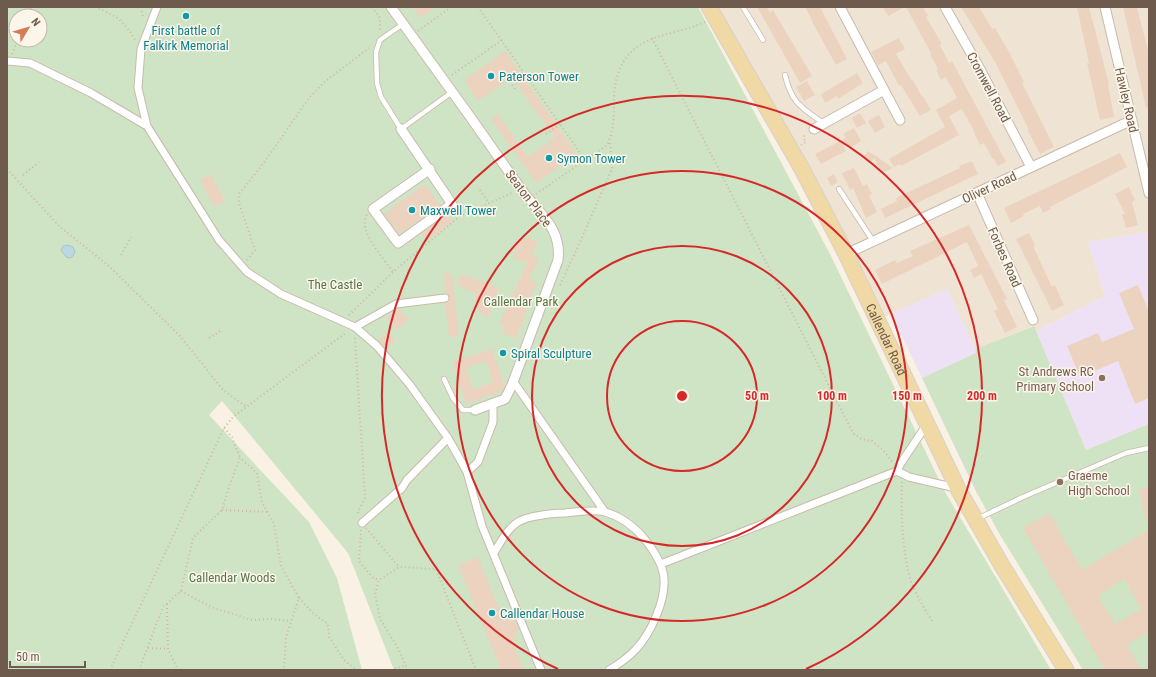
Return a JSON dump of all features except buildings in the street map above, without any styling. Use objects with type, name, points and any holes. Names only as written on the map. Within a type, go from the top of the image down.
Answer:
[{"type":"main road","name":"Callendar Road","points":[[709,14],[791,151],[846,254],[958,489],[1066,670]]},
{"type":"street","points":[[158,7],[141,48],[138,88],[147,126],[219,240],[247,272],[281,294],[355,327],[376,346],[410,385],[448,438],[467,472],[482,526],[541,670]]},
{"type":"street","name":"Seaton Place","points":[[391,7],[521,190],[547,220],[556,236],[559,253],[558,260],[505,399],[474,410]]},
{"type":"street","points":[[840,7],[900,120]]},
{"type":"street","name":"Cromwell Road","points":[[945,7],[981,71],[1031,167]]},
{"type":"street","name":"Hawley Road","points":[[1105,7],[1149,193]]},
{"type":"street","points":[[8,61],[30,64],[91,94],[147,126]]},
{"type":"street","points":[[814,129],[884,90]]},
{"type":"street","name":"Oliver Road","points":[[846,254],[1132,120]]},
{"type":"street","points":[[402,129],[430,169],[452,204],[398,243],[373,209],[430,169]]},
{"type":"street","name":"Forbes Road","points":[[977,193],[1034,320]]},
{"type":"street","points":[[355,327],[396,304],[445,298]]},
{"type":"street","points":[[513,381],[605,512]]},
{"type":"street","points":[[467,472],[478,462],[493,422],[493,404]]},
{"type":"street","points":[[661,564],[898,470],[927,424]]},
{"type":"street","points":[[362,523],[402,488],[407,480],[448,438]]},
{"type":"street","points":[[898,470],[909,477],[958,489]]},
{"type":"street","points":[[494,553],[508,532],[518,522],[539,516],[583,511],[605,512],[626,522],[634,528],[649,545],[661,564],[664,579],[663,592],[660,608],[637,648],[626,659],[609,670]]},
{"type":"lane","points":[[744,7],[763,40]]},
{"type":"lane","points":[[403,24],[380,40],[376,52],[377,83],[381,97],[402,129],[452,92]]},
{"type":"lane","points":[[785,75],[788,89],[797,103],[823,123]]},
{"type":"lane","points":[[838,189],[873,241]]},
{"type":"lane","points":[[444,379],[453,398],[463,410],[474,410]]},
{"type":"lane","points":[[976,520],[1023,497],[1126,452],[1149,448]]},
{"type":"path","points":[[95,7],[118,18],[129,30],[141,48]]},
{"type":"path","points":[[242,266],[255,250],[239,203],[239,194],[263,164],[309,98],[323,83],[380,40],[380,18],[372,7]]},
{"type":"path","points":[[411,35],[451,7]]},
{"type":"path","points":[[478,7],[585,160]]},
{"type":"path","points":[[557,290],[577,249],[612,169],[610,140],[613,126],[615,87],[620,68],[629,54],[639,44],[652,38],[700,24],[709,14]]},
{"type":"path","points":[[652,38],[853,433],[861,439],[872,441],[884,451],[898,470],[908,567],[912,584],[923,607],[933,622]]},
{"type":"path","points":[[444,81],[502,40]]},
{"type":"path","points":[[8,61],[14,48]]},
{"type":"path","points":[[515,89],[510,82],[524,72]]},
{"type":"path","points":[[546,134],[560,124]]},
{"type":"path","points":[[791,151],[806,142],[804,139],[804,134],[814,129]]},
{"type":"path","points":[[528,199],[607,145],[610,140]]},
{"type":"path","points":[[23,175],[39,162]]},
{"type":"path","points":[[7,169],[60,227],[109,266],[180,336],[223,390],[247,407]]},
{"type":"path","points":[[480,190],[489,203]]},
{"type":"path","points":[[342,322],[393,272],[460,216],[521,190]]},
{"type":"path","points":[[373,209],[365,216],[364,223],[369,238],[393,272]]},
{"type":"path","points":[[121,255],[131,237]]},
{"type":"path","points":[[110,670],[224,428],[233,417],[355,327]]},
{"type":"path","points":[[355,327],[365,498],[358,512],[362,523],[399,567]]},
{"type":"path","points":[[210,338],[222,330]]},
{"type":"path","points":[[224,428],[232,437],[240,458],[257,473],[262,502],[274,524],[281,566],[299,598],[314,614],[328,624],[329,637],[344,660],[356,670]]},
{"type":"path","points":[[139,670],[164,607],[181,591],[193,538],[222,510],[240,458]]},
{"type":"path","points":[[222,510],[267,512]]},
{"type":"path","points":[[362,523],[360,561],[373,578],[379,580]]},
{"type":"path","points":[[408,670],[398,648],[380,619],[375,594],[379,580],[399,567],[436,569],[476,670]]},
{"type":"path","points":[[181,591],[211,607],[252,620],[271,619],[291,621]]},
{"type":"path","points":[[284,670],[286,637],[299,598]]},
{"type":"path","points":[[167,604],[168,649],[178,670]]},
{"type":"path","points":[[148,648],[168,649]]},
{"type":"path","points":[[391,670],[406,665]]},
{"type":"shaded area","points":[[710,7],[1149,7],[1149,232],[1088,242],[1105,296],[1036,331],[1033,326],[975,349],[947,289],[878,320]]},
{"type":"shaded area","name":"Graeme High School","points":[[1149,232],[1149,670],[1083,670],[999,533],[980,496],[977,494],[891,314],[947,289],[977,353],[1040,470],[1141,427],[1086,450],[1036,331],[1105,296],[1088,242]]},
{"type":"green space","name":"Callendar Park","points":[[7,7],[698,7],[830,254],[945,492],[1051,670],[394,670],[348,553],[222,401],[209,415],[309,522],[337,578],[362,670],[7,670]]},
{"type":"green space","name":"Graeme High School","points":[[1034,326],[1086,450],[1149,424],[1149,670],[1083,670],[999,533],[978,495],[922,378],[976,353],[975,349]]},
{"type":"water","points":[[68,245],[73,247],[75,252],[70,258],[66,257],[61,250],[63,246]]},
{"type":"place","name":"First battle of Falkirk Memorial","points":[[186,16]]},
{"type":"place","name":"Paterson Tower","points":[[491,76]]},
{"type":"place","name":"Symon Tower","points":[[549,158]]},
{"type":"place","name":"Maxwell Tower","points":[[412,210]]},
{"type":"place","name":"Spiral Sculpture","points":[[503,353]]},
{"type":"place","name":"St Andrews RC Primary School","points":[[1102,378]]},
{"type":"place","name":"Graeme High School","points":[[1060,482]]},
{"type":"place","name":"Callendar House","points":[[492,613]]},
{"type":"park label","name":"The Castle","points":[[335,284]]},
{"type":"park label","name":"Callendar Woods","points":[[232,577]]}]
